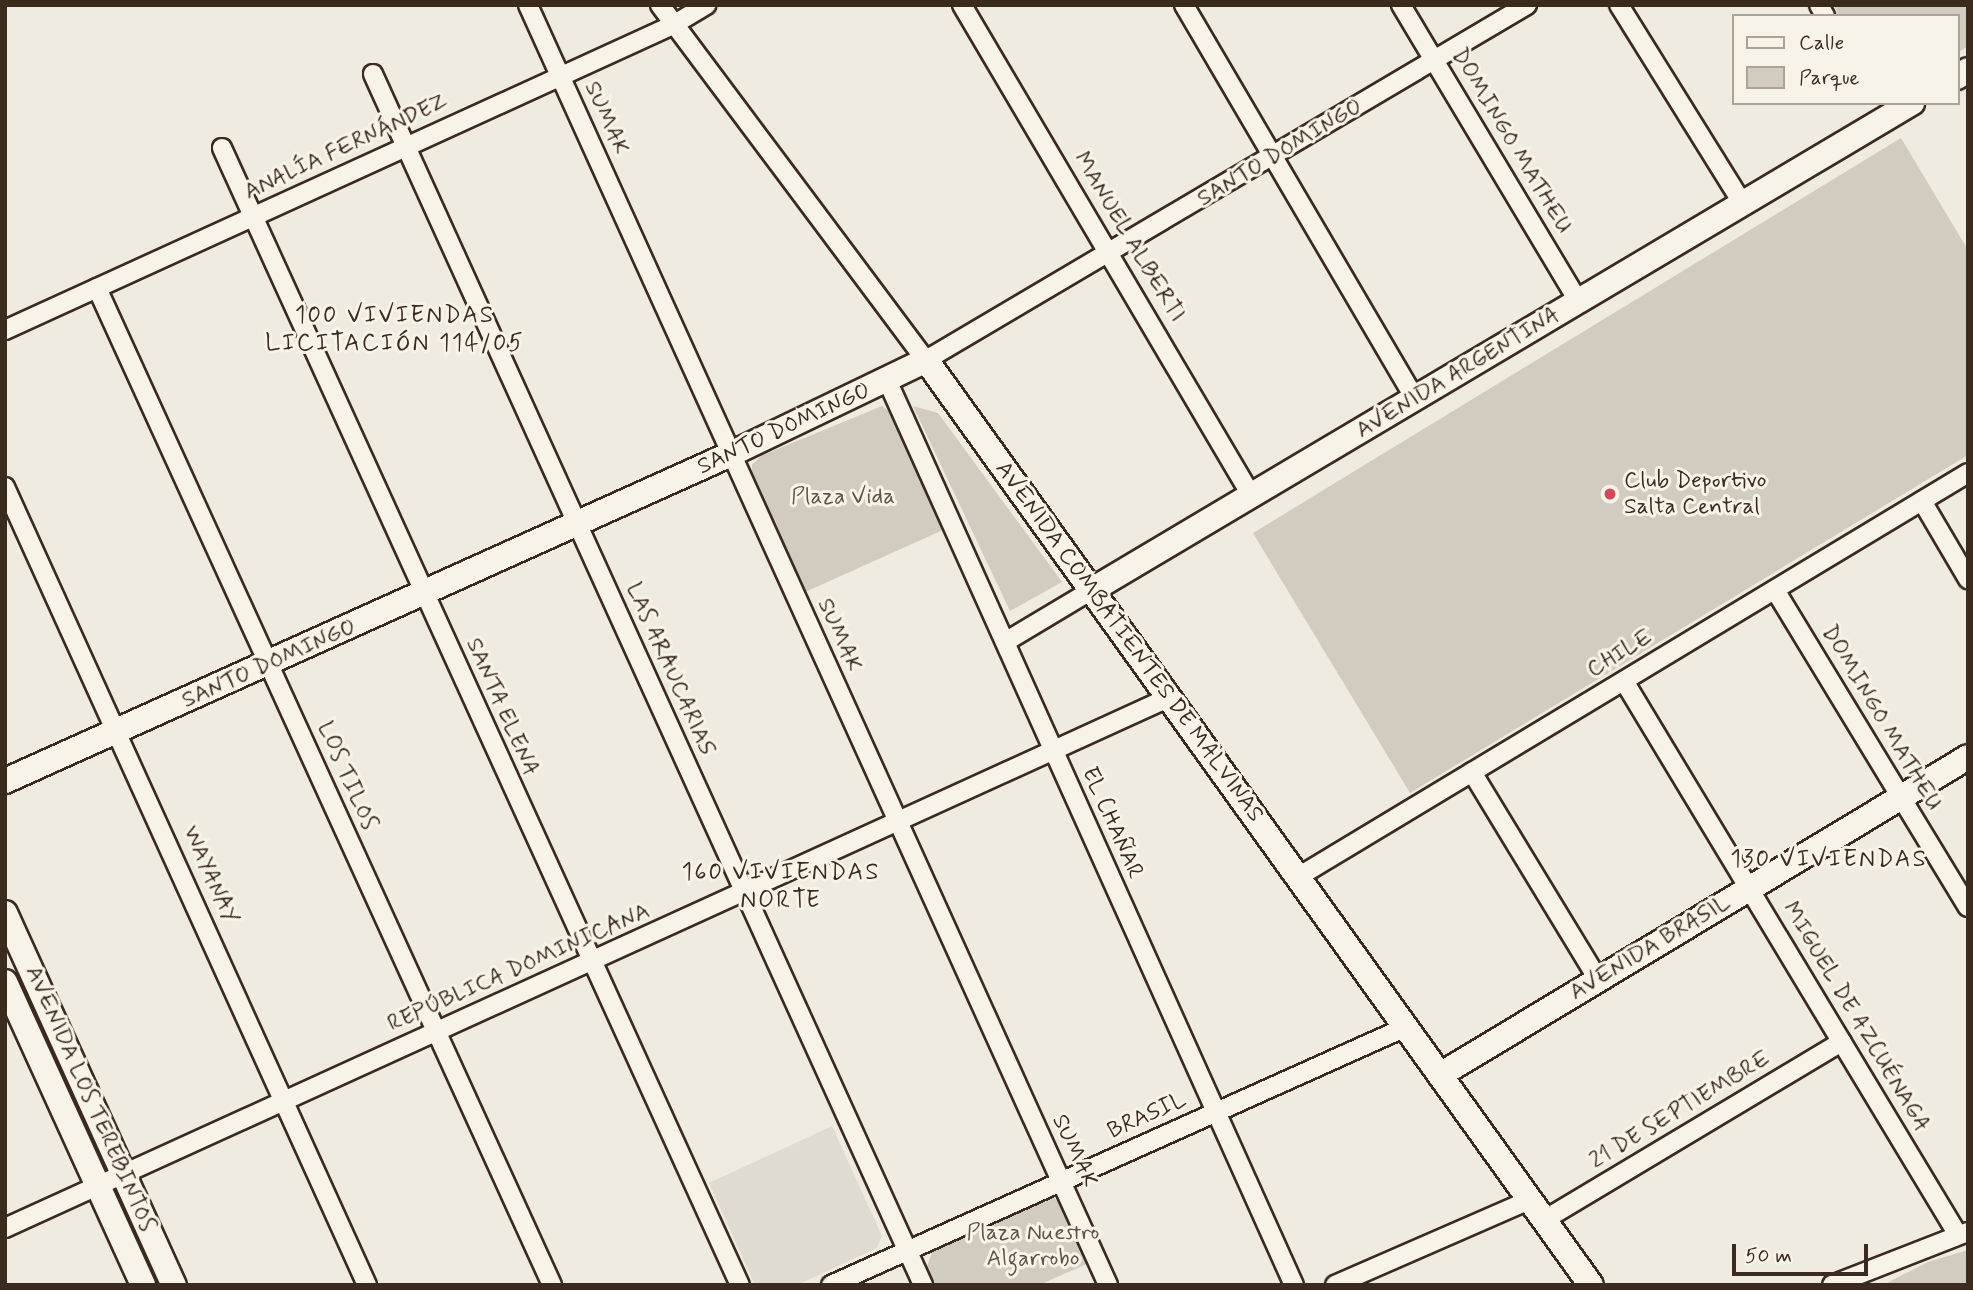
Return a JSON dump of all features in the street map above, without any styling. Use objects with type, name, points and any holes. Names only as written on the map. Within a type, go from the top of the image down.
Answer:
[{"type":"street","name":"SUMAK","points":[[528,5],[1108,1285]]},
{"type":"street","name":"AVENIDA COMBATIENTES DE MALVINAS","points":[[660,5],[926,360],[1591,1285]]},
{"type":"street","name":"ANALÍA FERNÁNDEZ","points":[[5,330],[673,25],[706,5]]},
{"type":"street","name":"MANUEL ALBERTI","points":[[962,5],[1112,253],[1251,495]]},
{"type":"street","points":[[1184,5],[1415,399]]},
{"type":"street","name":"DOMINGO MATHEU","points":[[1401,5],[1579,302]]},
{"type":"street","name":"SANTO DOMINGO","points":[[5,781],[424,594],[887,380],[1112,253],[1527,5]]},
{"type":"street","points":[[1619,5],[1743,204]]},
{"type":"street","name":"LAS ARAUCARIAS","points":[[373,74],[923,1285]]},
{"type":"street","name":"AVENIDA ARGENTINA","points":[[1004,642],[1909,105]]},
{"type":"street","name":"SANTA ELENA","points":[[222,148],[740,1285]]},
{"type":"street","name":"LOS TILOS","points":[[97,288],[552,1285]]},
{"type":"street","name":"EL CHAÑAR","points":[[887,380],[1294,1285]]},
{"type":"street","name":"CHILE","points":[[1298,877],[1968,473]]},
{"type":"street","name":"WAYANAY","points":[[5,487],[367,1285]]},
{"type":"street","points":[[1922,501],[1968,579]]},
{"type":"street","name":"DOMINGO MATHEU","points":[[1775,590],[1968,907]]},
{"type":"street","name":"MIGUEL DE AZCUÉNAGA","points":[[1624,681],[1842,1042],[1963,1233]]},
{"type":"street","name":"REPÚBLICA DOMINICANA","points":[[5,1228],[1054,753],[1168,698]]},
{"type":"street","name":"AVENIDA BRASIL","points":[[1440,1075],[1968,757]]},
{"type":"street","points":[[1472,772],[1598,979]]},
{"type":"street","name":"AVENIDA LOS TEREBINTOS","points":[[5,913],[174,1285]]},
{"type":"street","name":"AVENIDA LOS TEREBINTOS","points":[[5,982],[143,1285]]},
{"type":"street","name":"BRASIL","points":[[831,1285],[1406,1027]]},
{"type":"street","name":"21 DE SEPTIEMBRE","points":[[1335,1285],[1537,1210],[1842,1042]]},
{"type":"street","points":[[1832,1285],[1963,1233]]},
{"type":"shaded area","points":[[832,1126],[882,1236],[877,1248],[797,1285],[755,1285],[709,1183]]},
{"type":"green space","points":[[1834,5],[1968,5],[1968,46],[1959,52],[1959,14],[1838,14]]},
{"type":"green space","name":"Club Deportivo Salta Central","points":[[1901,138],[1968,250],[1968,455],[1410,793],[1253,533]]},
{"type":"green space","name":"Plaza Vida","points":[[882,406],[890,412],[943,530],[803,593],[752,475],[752,465],[761,456]]},
{"type":"green space","points":[[913,406],[938,413],[1062,582],[1010,611]]},
{"type":"green space","name":"Plaza Nuestro Algarrobo","points":[[1054,1198],[1061,1204],[1089,1263],[1039,1285],[933,1285],[926,1269],[933,1250]]},
{"type":"green space","points":[[1968,1250],[1968,1285],[1883,1285],[1928,1262]]},
{"type":"place","name":"Club Deportivo Salta Central","points":[[1610,494]]},
{"type":"district","name":"100 VIVIENDAS LICITACIÓN 114/05","points":[[395,330]]},
{"type":"district","name":"130 VIVIENDAS","points":[[1829,860]]},
{"type":"district","name":"160 VIVIENDAS NORTE","points":[[781,887]]}]
